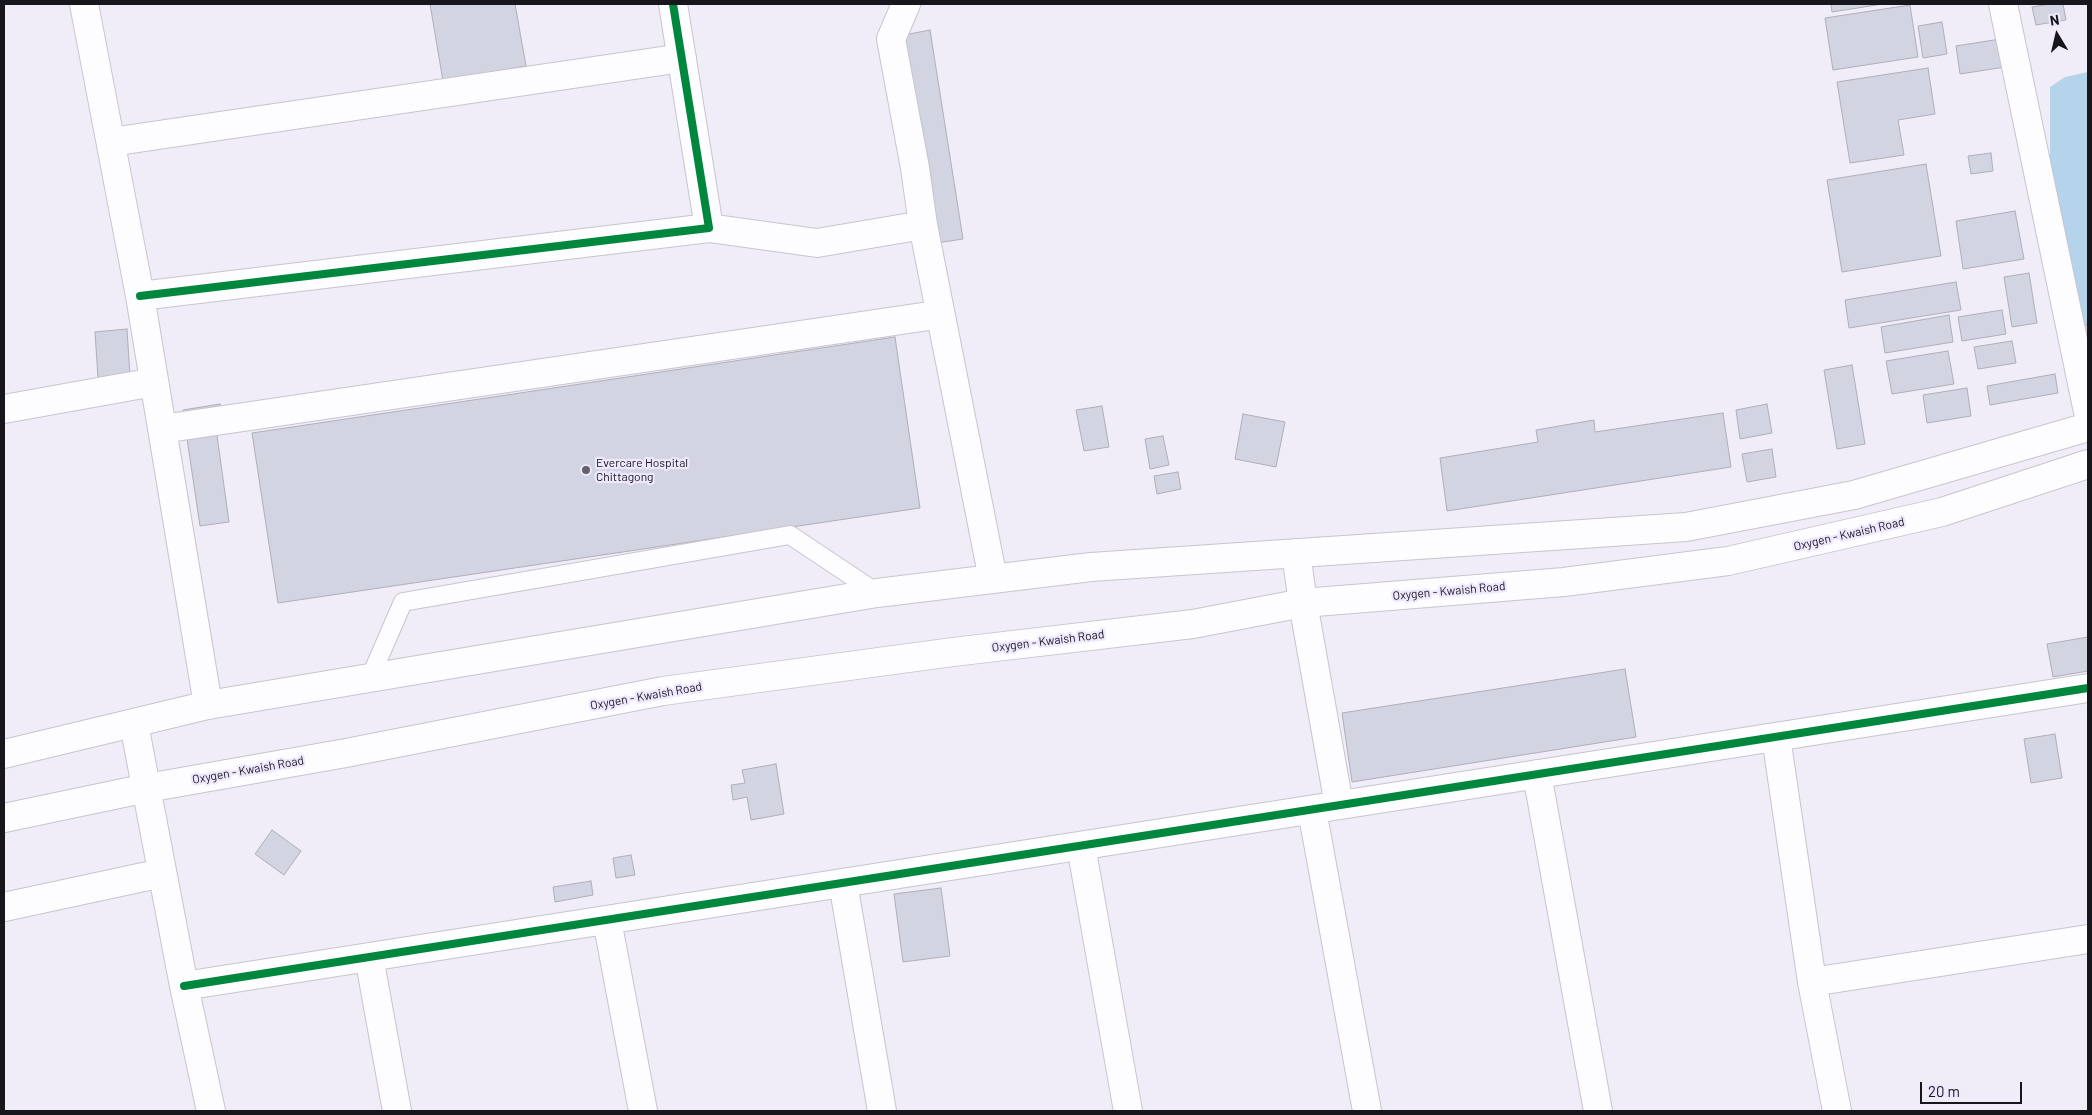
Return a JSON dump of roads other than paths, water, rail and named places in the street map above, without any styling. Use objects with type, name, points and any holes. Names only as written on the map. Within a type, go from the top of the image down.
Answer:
[{"type":"street","points":[[84,4],[140,296],[208,706]]},
{"type":"street","points":[[673,4],[709,228]]},
{"type":"street","points":[[906,4],[891,39],[915,168],[923,225],[992,580]]},
{"type":"street","points":[[2003,4],[2088,412]]},
{"type":"street","points":[[110,142],[682,58]]},
{"type":"street","points":[[140,296],[709,228],[817,243],[923,225]]},
{"type":"street","points":[[162,429],[929,316]]},
{"type":"street","points":[[4,409],[154,382]]},
{"type":"street","points":[[4,754],[208,706],[877,593],[1091,567],[1686,526],[1854,495],[2088,427]]},
{"type":"street","name":"Oxygen - Kwaish Road","points":[[4,818],[146,788],[346,753],[663,691],[953,652],[1193,624],[1303,603],[1564,582],[1728,561],[1942,512],[2088,464]]},
{"type":"street","points":[[1296,553],[1303,603],[1340,805]]},
{"type":"street","points":[[184,986],[2088,688]]},
{"type":"street","points":[[134,724],[184,986],[211,1111]]},
{"type":"street","points":[[1776,736],[1812,982],[1838,1111]]},
{"type":"street","points":[[1537,774],[1598,1111]]},
{"type":"street","points":[[1312,810],[1367,1111]]},
{"type":"street","points":[[1081,846],[1128,1111]]},
{"type":"street","points":[[4,907],[162,873]]},
{"type":"street","points":[[843,883],[882,1111]]},
{"type":"street","points":[[608,920],[643,1111]]},
{"type":"street","points":[[1812,982],[2088,939]]},
{"type":"street","points":[[370,957],[397,1111]]},
{"type":"lane","points":[[370,678],[403,602],[790,534],[877,593]]},
{"type":"water","points":[[2088,72],[2088,330],[2082,329],[2050,185],[2050,87],[2065,77]]},
{"type":"place","name":"Evercare Hospital Chittagong","points":[[586,470]]}]
